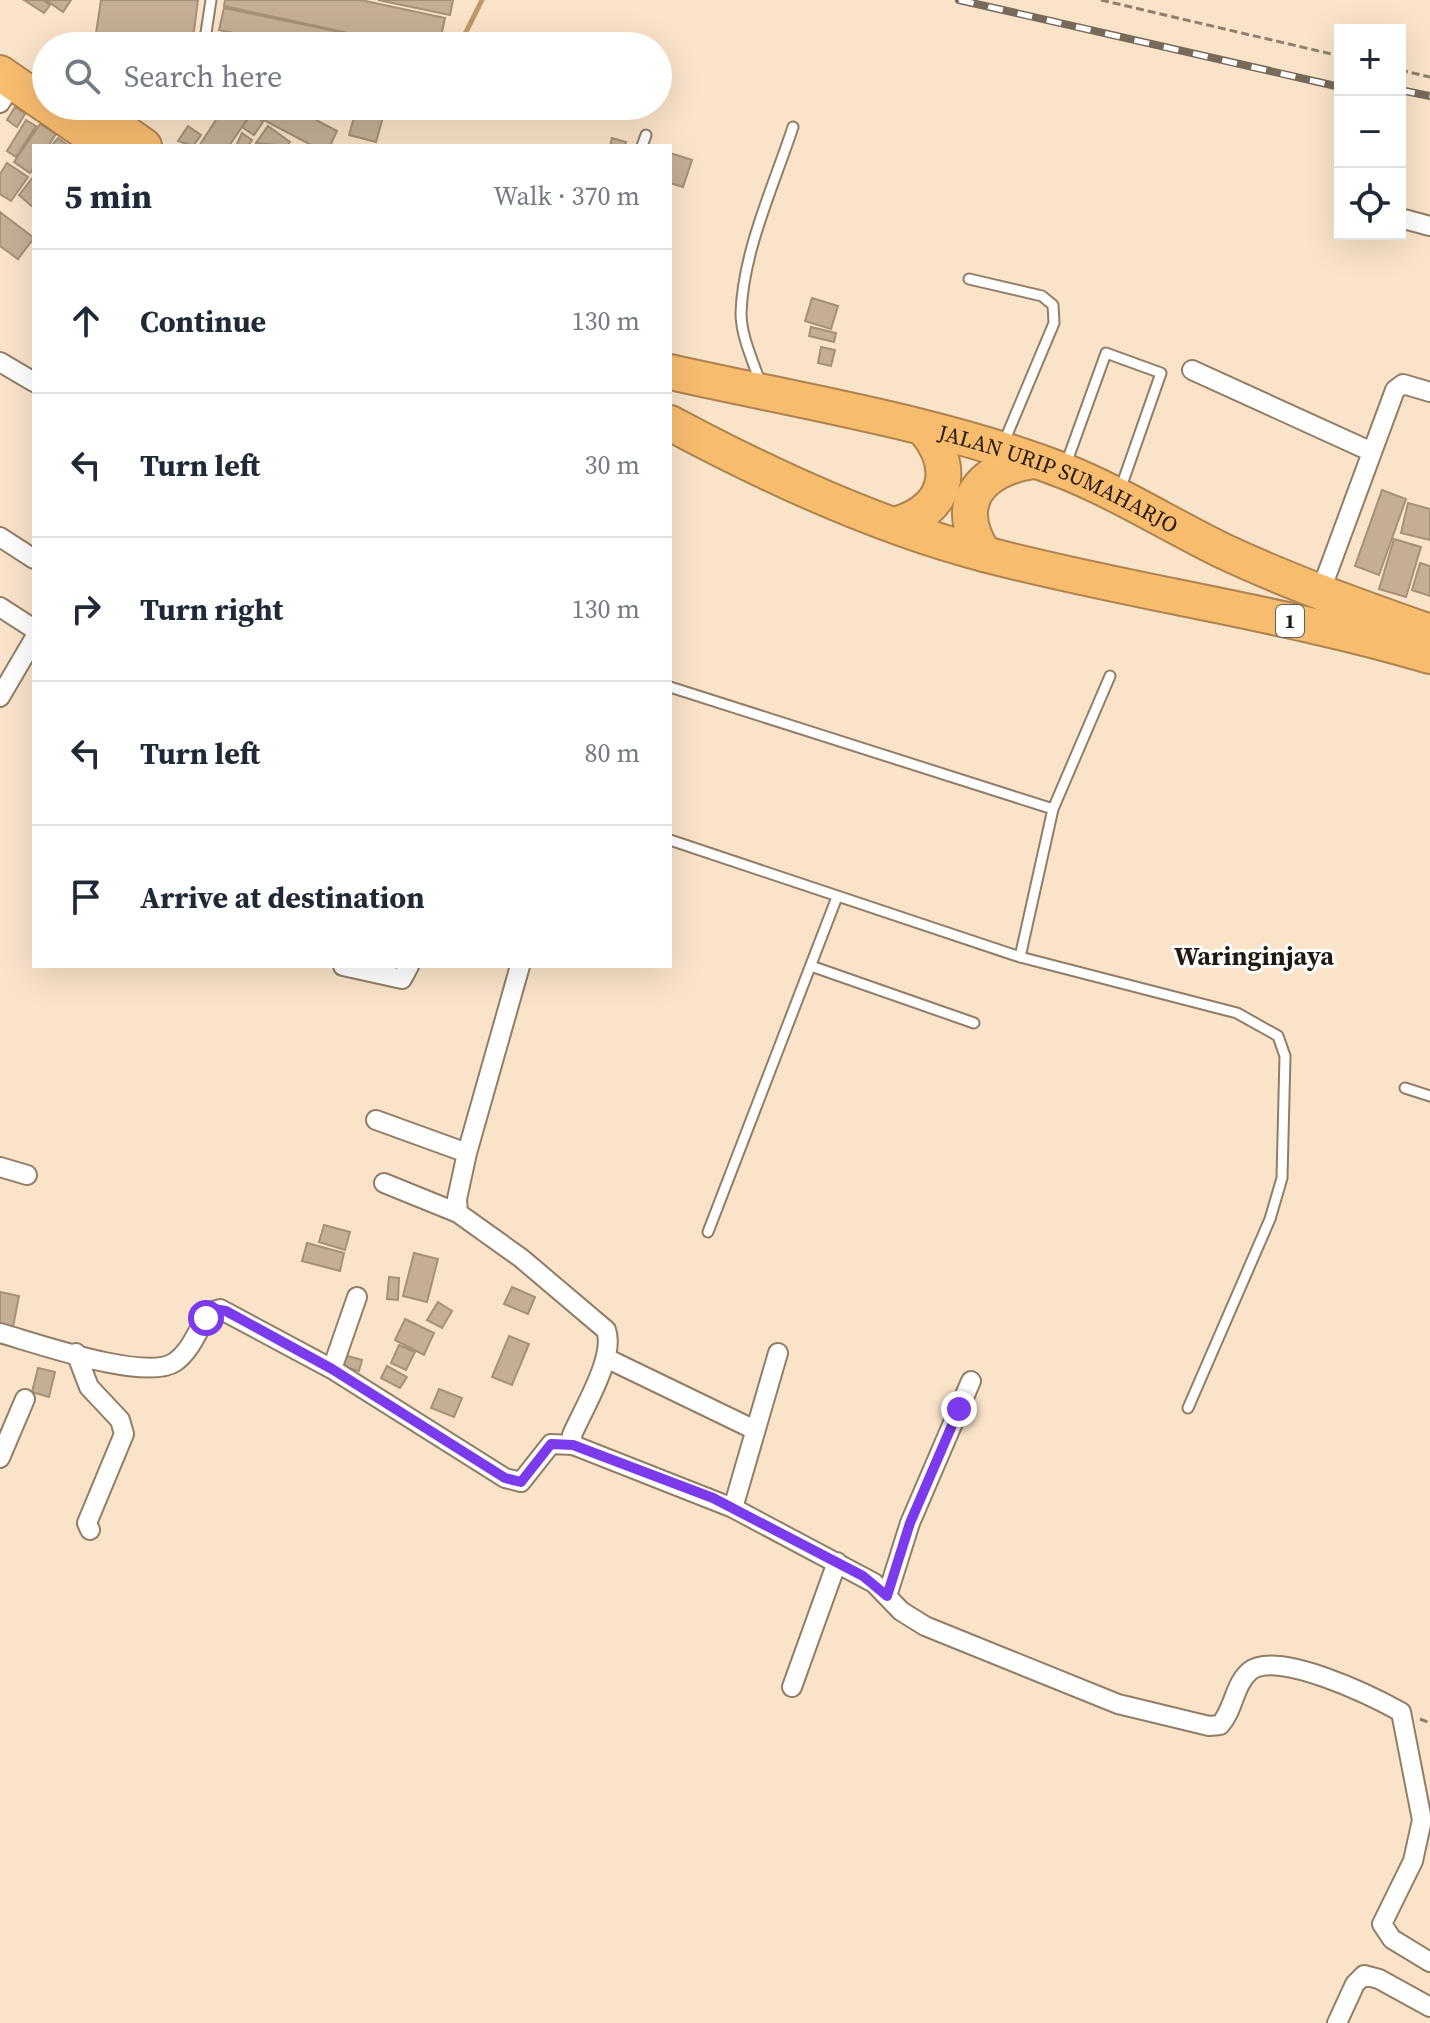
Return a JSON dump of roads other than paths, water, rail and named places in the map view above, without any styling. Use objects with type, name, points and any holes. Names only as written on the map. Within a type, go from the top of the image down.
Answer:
[{"type":"highway","points":[[0,47],[15,84],[32,95]]},
{"type":"highway","points":[[68,120],[102,144]]},
{"type":"highway","points":[[107,120],[141,144]]},
{"type":"highway","name":"JALAN URIP SUMAHARJO","points":[[672,372],[926,431],[1049,466],[1119,495],[1221,549],[1320,593],[1430,632]]},
{"type":"highway","name":"1","points":[[672,429],[813,493],[984,554],[1266,615],[1430,656]]},
{"type":"highway","points":[[898,524],[917,518],[933,505],[942,487],[945,467],[939,447],[926,431]]},
{"type":"highway","points":[[984,554],[974,538],[969,520],[971,501],[980,485],[994,472],[1049,466]]},
{"type":"street","points":[[1406,220],[1430,226]]},
{"type":"street","points":[[0,362],[32,381]]},
{"type":"street","points":[[1192,370],[1372,452]]},
{"type":"street","points":[[1320,593],[1397,387],[1407,384],[1430,392]]},
{"type":"street","points":[[0,537],[32,558]]},
{"type":"street","points":[[0,607],[32,628]]},
{"type":"street","points":[[0,697],[32,642]]},
{"type":"street","points":[[352,968],[402,979],[408,968]]},
{"type":"street","points":[[458,1213],[457,1199],[467,1153],[518,968]]},
{"type":"street","points":[[376,1120],[467,1153]]},
{"type":"street","points":[[0,1167],[27,1175]]},
{"type":"street","points":[[384,1183],[458,1213],[598,1321],[610,1339],[606,1358],[572,1435],[573,1445]]},
{"type":"street","points":[[332,1369],[357,1297]]},
{"type":"street","points":[[0,1333],[144,1370],[180,1358],[210,1312],[220,1309],[332,1369],[433,1436],[517,1482],[527,1478],[551,1444],[573,1445],[733,1508],[874,1583],[918,1623],[1118,1704],[1209,1726],[1220,1725],[1243,1678],[1251,1670],[1271,1666],[1321,1676],[1401,1712],[1422,1820],[1413,1861],[1382,1924],[1392,1939],[1430,1962]]},
{"type":"street","points":[[76,1353],[89,1387],[120,1420],[124,1434],[87,1523],[90,1530]]},
{"type":"street","points":[[733,1508],[778,1353]]},
{"type":"street","points":[[606,1358],[755,1430]]},
{"type":"street","points":[[887,1596],[910,1523],[971,1381]]},
{"type":"street","points":[[0,1458],[25,1399]]},
{"type":"street","points":[[792,1687],[837,1562]]},
{"type":"street","points":[[1337,2023],[1355,1984],[1364,1975],[1379,1979],[1430,2009],[1424,2023]]},
{"type":"lane","points":[[206,32],[211,0]]},
{"type":"lane","points":[[763,393],[743,329],[741,312],[751,256],[793,127]]},
{"type":"lane","points":[[643,144],[646,135]]},
{"type":"lane","points":[[969,279],[1042,296],[1053,305],[1054,323],[1000,451]]},
{"type":"lane","points":[[1049,466],[1106,353],[1161,373],[1119,495]]},
{"type":"lane","points":[[1020,957],[1053,809],[1110,676]]},
{"type":"lane","points":[[672,688],[1053,809]]},
{"type":"lane","points":[[672,841],[1020,957],[1189,997],[1237,1013],[1278,1036],[1285,1056],[1282,1178],[1270,1219],[1188,1408]]},
{"type":"lane","points":[[708,1232],[837,897]]},
{"type":"lane","points":[[811,966],[974,1023]]},
{"type":"lane","points":[[1405,1088],[1430,1096]]},
{"type":"waterway","points":[[466,32],[482,0]]},
{"type":"railway","points":[[959,0],[1334,86]]},
{"type":"railway","points":[[1406,91],[1430,96]]},
{"type":"district","name":"Waringinjaya","points":[[1254,956]]}]
